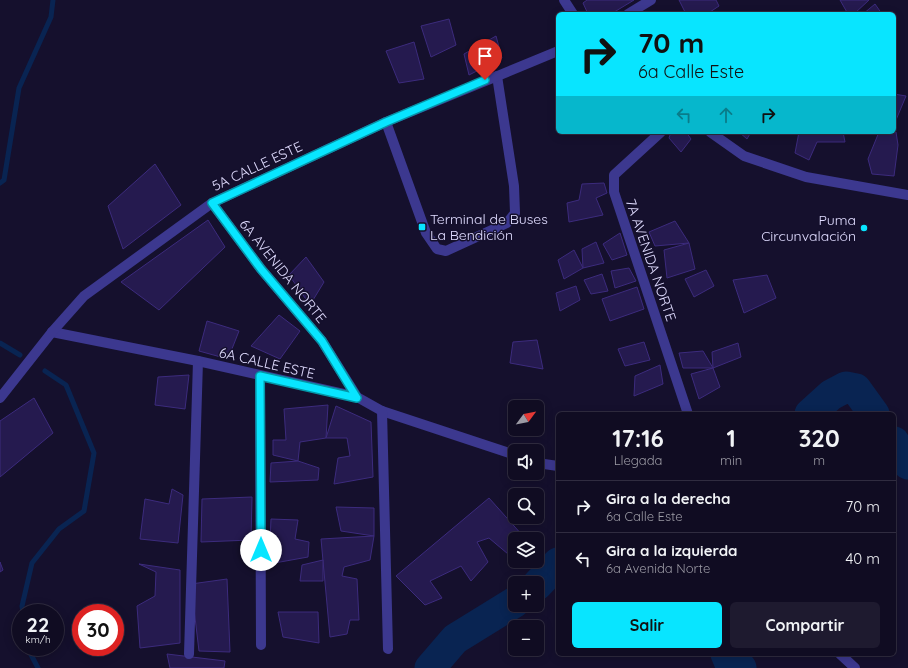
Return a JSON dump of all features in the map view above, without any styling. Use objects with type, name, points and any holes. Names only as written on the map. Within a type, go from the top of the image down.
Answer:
[{"type":"street","points":[[564,0],[572,12]]},
{"type":"street","points":[[631,12],[651,0]]},
{"type":"street","name":"5A CALLE ESTE","points":[[0,398],[52,332],[84,296],[212,203],[386,122],[556,52]]},
{"type":"street","points":[[386,122],[426,233],[437,249],[446,251],[507,223],[515,213],[514,186],[497,76]]},
{"type":"street","name":"7A AVENIDA NORTE","points":[[659,134],[614,175],[614,192],[687,412]]},
{"type":"street","points":[[713,134],[744,156],[806,176],[908,195]]},
{"type":"street","name":"6A AVENIDA NORTE","points":[[212,203],[261,269],[322,341],[357,398]]},
{"type":"street","name":"6A CALLE ESTE","points":[[52,332],[198,361],[357,398],[382,411],[508,453]]},
{"type":"street","points":[[189,654],[198,361]]},
{"type":"street","points":[[260,376],[262,645]]},
{"type":"street","points":[[382,411],[388,649]]},
{"type":"street","points":[[544,464],[556,466]]},
{"type":"street","points":[[842,656],[855,668]]},
{"type":"building","points":[[587,0],[634,0],[614,12],[587,12],[583,3]]},
{"type":"building","points":[[679,0],[716,0],[719,6],[710,12],[685,12]]},
{"type":"building","points":[[840,0],[869,0],[856,12],[847,12]]},
{"type":"building","points":[[875,4],[881,12],[865,12]]},
{"type":"building","points":[[449,19],[456,45],[431,57],[421,26]]},
{"type":"building","points":[[496,36],[502,58],[469,75],[464,54]]},
{"type":"building","points":[[414,42],[424,79],[399,83],[386,51]]},
{"type":"building","points":[[896,94],[906,96],[896,120]]},
{"type":"building","points":[[896,132],[898,145],[894,176],[872,174],[868,159],[878,134],[896,134]]},
{"type":"building","points":[[670,134],[687,134],[691,139],[681,152],[669,138]]},
{"type":"building","points":[[741,134],[750,134],[747,139]]},
{"type":"building","points":[[799,134],[843,134],[845,142],[817,142],[809,160],[795,153]]},
{"type":"building","points":[[155,164],[181,205],[123,249],[108,206]]},
{"type":"building","points":[[604,183],[607,193],[596,198],[603,215],[569,222],[567,203],[579,200],[582,184]]},
{"type":"building","points":[[208,220],[225,247],[159,310],[121,282]]},
{"type":"building","points":[[675,221],[689,243],[655,246],[649,232]]},
{"type":"building","points":[[620,233],[627,255],[612,260],[603,244]]},
{"type":"building","points":[[596,242],[604,263],[583,268],[582,249]]},
{"type":"building","points":[[689,243],[695,269],[667,278],[664,250]]},
{"type":"building","points":[[574,250],[583,268],[564,279],[558,260]]},
{"type":"building","points":[[306,257],[324,282],[310,305],[289,275]]},
{"type":"building","points":[[629,268],[636,281],[615,288],[611,271]]},
{"type":"building","points":[[706,270],[714,286],[694,297],[685,279]]},
{"type":"building","points":[[602,274],[608,291],[591,294],[584,280]]},
{"type":"building","points":[[767,275],[776,298],[744,313],[733,280]]},
{"type":"building","points":[[576,286],[580,300],[560,311],[556,293]]},
{"type":"building","points":[[637,287],[644,309],[610,321],[602,299]]},
{"type":"building","points":[[279,315],[300,331],[280,359],[251,346]]},
{"type":"building","points":[[207,321],[239,331],[228,359],[199,351]]},
{"type":"building","points":[[537,340],[543,369],[510,363],[513,342]]},
{"type":"building","points":[[644,342],[650,360],[625,366],[618,349]]},
{"type":"building","points":[[738,343],[741,357],[713,368],[712,352]]},
{"type":"building","points":[[703,351],[713,368],[683,368],[679,353]]},
{"type":"building","points":[[660,365],[663,384],[634,396],[635,376]]},
{"type":"building","points":[[713,368],[720,387],[699,399],[691,374]]},
{"type":"building","points":[[189,375],[185,409],[155,405],[158,377]]},
{"type":"building","points":[[34,398],[53,433],[0,477],[0,421]]},
{"type":"building","points":[[328,405],[326,438],[300,442],[298,461],[273,455],[273,440],[286,440],[284,409]]},
{"type":"building","points":[[336,406],[371,422],[373,477],[334,484],[338,458],[350,456],[347,438],[326,438]]},
{"type":"building","points":[[298,461],[319,468],[318,480],[270,482],[271,463]]},
{"type":"building","points":[[172,489],[183,495],[178,543],[140,539],[145,499],[169,504]]},
{"type":"building","points":[[252,497],[251,540],[201,542],[202,499]]},
{"type":"building","points":[[489,498],[508,519],[508,524],[512,524],[519,532],[508,532],[508,554],[489,538],[477,542],[488,562],[471,581],[461,566],[430,581],[442,598],[425,605],[396,576]]},
{"type":"building","points":[[336,507],[374,508],[374,536],[341,531]]},
{"type":"building","points":[[271,519],[298,520],[295,539],[309,542],[308,557],[269,564]]},
{"type":"building","points":[[374,536],[370,560],[344,567],[342,576],[357,579],[359,620],[350,620],[347,634],[330,637],[321,539]]},
{"type":"building","points":[[323,560],[323,581],[300,581],[302,565]]},
{"type":"building","points":[[0,562],[3,570],[0,572]]},
{"type":"building","points":[[139,564],[180,570],[180,643],[140,648],[137,606],[155,596],[156,572]]},
{"type":"building","points":[[227,579],[230,652],[199,651],[191,584]]},
{"type":"building","points":[[278,612],[318,612],[319,643],[283,637]]},
{"type":"building","points":[[167,654],[225,661],[224,668],[170,668]]},
{"type":"waterway","points":[[0,183],[4,180],[19,88],[51,17],[53,0]]},
{"type":"waterway","points":[[0,343],[20,355]]},
{"type":"waterway","points":[[22,604],[32,563],[59,529],[84,511],[94,453],[66,385],[45,371]]},
{"type":"waterway","points":[[812,412],[831,395],[846,387],[856,389],[873,412]]},
{"type":"waterway","points":[[896,445],[908,464]]},
{"type":"waterway","points":[[544,578],[556,565]]},
{"type":"waterway","points":[[430,668],[455,639],[508,606]]},
{"type":"waterway","points":[[32,656],[38,668]]},
{"type":"waterway","points":[[727,656],[729,661],[741,668]]},
{"type":"place","name":"Terminal de Buses La Bendición","points":[[422,227]]},
{"type":"place","name":"Puma Circunvalación","points":[[864,228]]},
{"type":"route","points":[[261,550],[260,376],[357,398],[322,341],[261,269],[212,203],[386,122],[485,80]]}]
